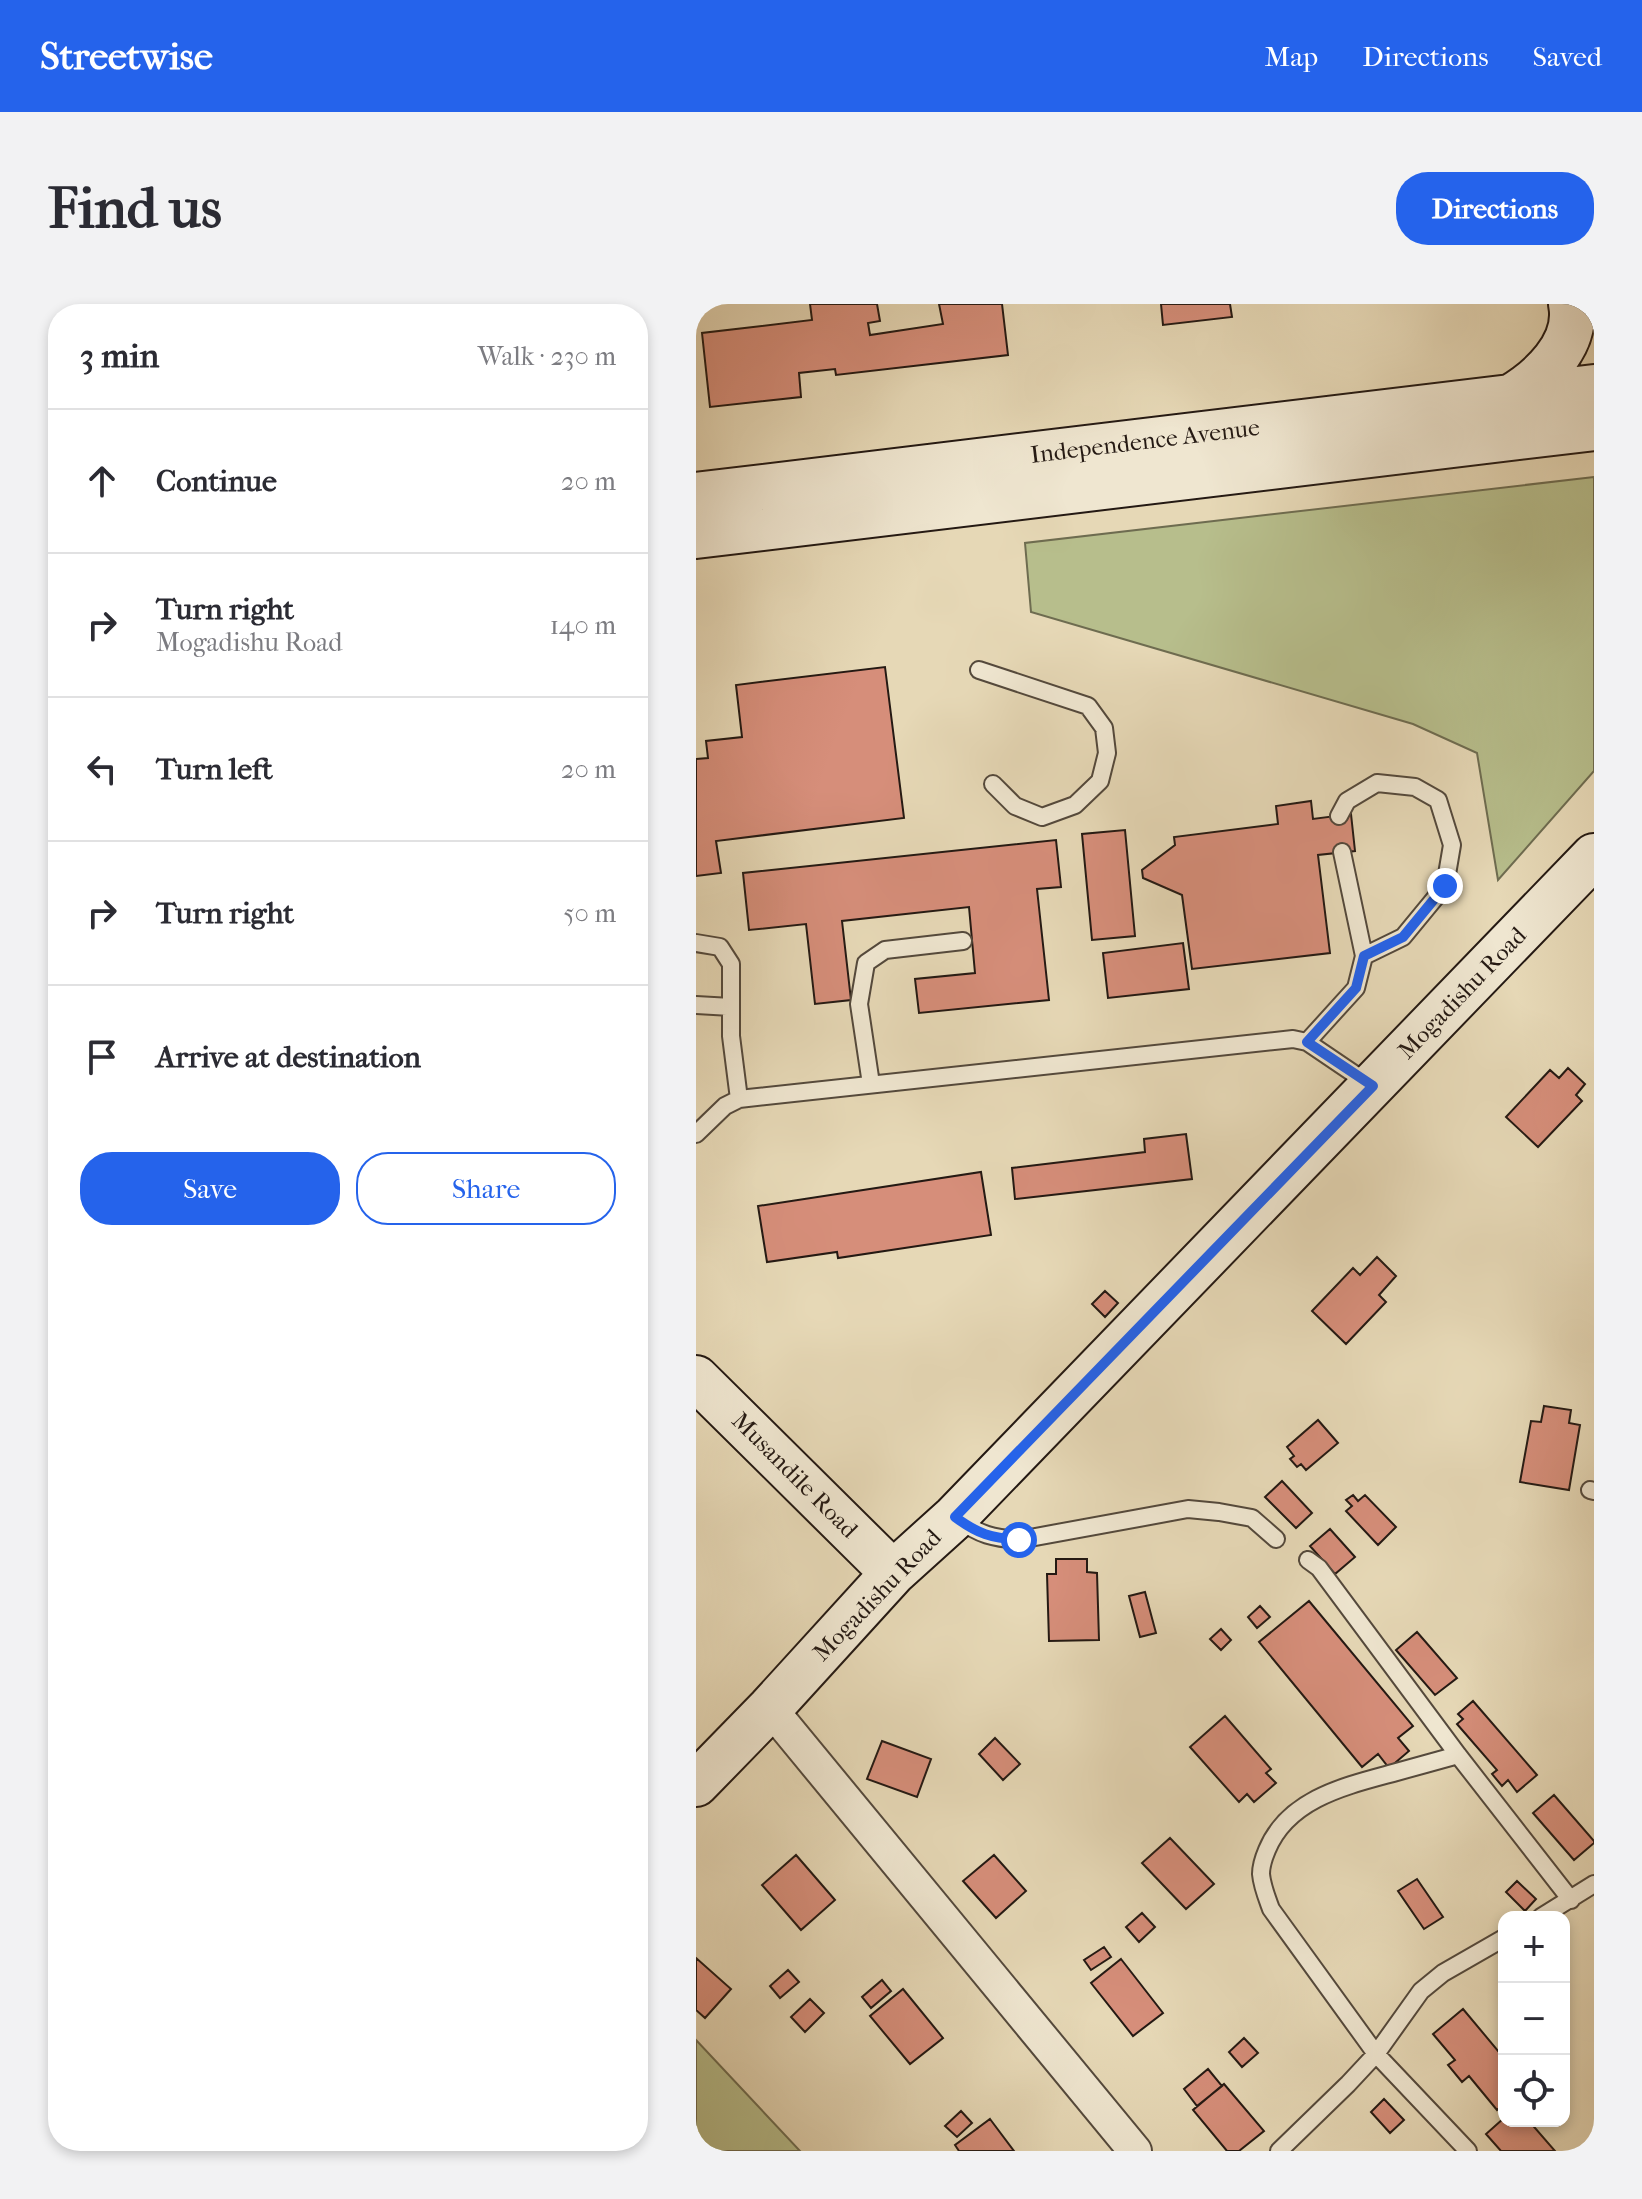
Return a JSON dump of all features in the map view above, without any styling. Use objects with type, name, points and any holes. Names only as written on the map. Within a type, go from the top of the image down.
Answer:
[{"type":"main road","points":[[1509,398],[1529,386],[1553,364],[1567,338],[1571,304]]},
{"type":"main road","name":"Independence Avenue","points":[[696,495],[1594,387]]},
{"type":"main road","name":"Independence Avenue","points":[[696,536],[1594,428]]},
{"type":"main road","name":"Mogadishu Road","points":[[696,1784],[893,1573],[955,1517],[1594,856]]},
{"type":"main road","name":"Musandile Road","points":[[696,1378],[893,1573]]},
{"type":"street","points":[[770,1708],[1135,2151]]},
{"type":"lane","points":[[979,670],[1088,706],[1104,728],[1107,753],[1100,781],[1075,805],[1042,817],[1015,806],[993,784]]},
{"type":"lane","points":[[1339,816],[1347,801],[1377,783],[1415,787],[1438,800],[1452,845],[1445,886],[1403,937],[1364,956]]},
{"type":"lane","points":[[1307,1042],[1356,988],[1364,956],[1342,852]]},
{"type":"lane","points":[[871,1084],[859,1004],[866,963],[885,950],[963,941]]},
{"type":"lane","points":[[696,943],[720,947],[731,964],[731,1036],[739,1099]]},
{"type":"lane","points":[[696,1005],[731,1007]]},
{"type":"lane","points":[[696,1134],[725,1106],[739,1099],[1293,1039],[1307,1042],[1373,1086]]},
{"type":"lane","points":[[955,1517],[973,1530],[993,1538],[1019,1540],[1188,1509],[1252,1518],[1276,1539]]},
{"type":"lane","points":[[1308,1560],[1319,1568],[1571,1900]]},
{"type":"lane","points":[[1458,1755],[1318,1797],[1297,1810],[1271,1840],[1261,1874],[1271,1909],[1376,2054],[1468,2151]]},
{"type":"lane","points":[[1552,1911],[1594,1884]]},
{"type":"lane","points":[[1279,2151],[1376,2054],[1421,1991],[1443,1973],[1498,1941]]},
{"type":"green space","points":[[1594,477],[1594,771],[1498,880],[1477,753],[1413,724],[1031,612],[1025,543]]},
{"type":"green space","points":[[696,2040],[800,2151],[696,2151]]},
{"type":"building","points":[[810,304],[877,304],[880,321],[868,323],[870,335],[943,324],[939,304],[1002,304],[1008,355],[836,375],[835,369],[799,373],[801,397],[710,407],[702,333],[812,320]]},
{"type":"building","points":[[1161,304],[1230,304],[1232,317],[1163,325]]},
{"type":"building","points":[[885,667],[904,818],[716,841],[721,873],[696,876],[696,759],[708,758],[706,741],[742,737],[736,685]]},
{"type":"building","points":[[1311,801],[1313,819],[1351,814],[1355,851],[1318,855],[1330,953],[1192,969],[1182,895],[1143,878],[1142,870],[1175,845],[1174,837],[1278,824],[1276,806]]},
{"type":"building","points":[[1125,830],[1135,936],[1092,940],[1082,834]]},
{"type":"building","points":[[1056,840],[1061,887],[1037,889],[1049,1000],[919,1013],[915,979],[975,973],[969,907],[842,921],[851,1000],[815,1004],[806,924],[749,930],[743,873]]},
{"type":"building","points":[[1183,943],[1189,989],[1108,998],[1103,953]]},
{"type":"building","points":[[1568,1068],[1585,1084],[1576,1095],[1582,1101],[1538,1147],[1506,1117],[1550,1070],[1559,1078]]},
{"type":"building","points":[[1186,1134],[1192,1179],[1015,1199],[1012,1168],[1145,1152],[1144,1139]]},
{"type":"building","points":[[981,1172],[991,1235],[838,1258],[837,1252],[767,1262],[758,1206]]},
{"type":"building","points":[[1377,1257],[1396,1276],[1379,1295],[1386,1302],[1346,1344],[1312,1311],[1353,1268],[1360,1275]]},
{"type":"building","points":[[1105,1291],[1118,1303],[1105,1317],[1092,1304]]},
{"type":"building","points":[[1544,1406],[1571,1410],[1569,1423],[1580,1425],[1569,1490],[1520,1482],[1531,1421],[1541,1422]]},
{"type":"building","points":[[1318,1420],[1338,1443],[1306,1470],[1301,1464],[1297,1467],[1290,1459],[1294,1456],[1287,1447]]},
{"type":"building","points":[[1282,1481],[1312,1513],[1296,1528],[1265,1497]]},
{"type":"building","points":[[1353,1495],[1358,1501],[1365,1495],[1396,1527],[1378,1545],[1346,1511],[1352,1506],[1346,1500]]},
{"type":"building","points":[[1330,1529],[1355,1557],[1335,1574],[1310,1546]]},
{"type":"building","points":[[1056,1559],[1087,1559],[1087,1572],[1097,1573],[1099,1640],[1049,1641],[1047,1574],[1056,1574]]},
{"type":"building","points":[[1145,1592],[1156,1633],[1140,1637],[1129,1596]]},
{"type":"building","points":[[1309,1601],[1413,1726],[1398,1738],[1409,1751],[1389,1768],[1378,1754],[1362,1767],[1259,1642]]},
{"type":"building","points":[[1260,1606],[1270,1617],[1257,1628],[1248,1617]]},
{"type":"building","points":[[1221,1629],[1231,1640],[1221,1650],[1210,1639]]},
{"type":"building","points":[[1417,1632],[1457,1678],[1435,1695],[1396,1650]]},
{"type":"building","points":[[1473,1701],[1537,1775],[1517,1792],[1508,1780],[1502,1786],[1492,1774],[1497,1770],[1457,1724],[1463,1719],[1458,1714]]},
{"type":"building","points":[[1225,1716],[1271,1769],[1266,1773],[1276,1783],[1254,1802],[1247,1794],[1239,1802],[1190,1747]]},
{"type":"building","points":[[995,1738],[1020,1764],[1003,1780],[979,1754]]},
{"type":"building","points":[[882,1741],[931,1759],[917,1797],[867,1779]]},
{"type":"building","points":[[1554,1795],[1594,1841],[1574,1860],[1533,1813]]},
{"type":"building","points":[[1170,1838],[1214,1884],[1186,1909],[1142,1863]]},
{"type":"building","points":[[796,1855],[835,1900],[801,1930],[762,1885]]},
{"type":"building","points":[[994,1855],[1026,1891],[996,1918],[963,1881]]},
{"type":"building","points":[[1417,1879],[1443,1917],[1424,1929],[1398,1891]]},
{"type":"building","points":[[1517,1881],[1536,1899],[1525,1911],[1506,1892]]},
{"type":"building","points":[[1142,1913],[1155,1927],[1139,1942],[1126,1927]]},
{"type":"building","points":[[1104,1947],[1111,1957],[1091,1970],[1084,1960]]},
{"type":"building","points":[[696,1958],[731,1989],[705,2018],[696,2010]]},
{"type":"building","points":[[1121,1959],[1163,2013],[1133,2036],[1091,1983]]},
{"type":"building","points":[[788,1970],[799,1982],[780,1998],[770,1986]]},
{"type":"building","points":[[882,1980],[891,1991],[871,2008],[862,1997]]},
{"type":"building","points":[[903,1989],[943,2038],[910,2064],[870,2016]]},
{"type":"building","points":[[810,1999],[824,2013],[805,2032],[791,2017]]},
{"type":"building","points":[[1463,2009],[1498,2051],[1497,2110],[1469,2076],[1462,2082],[1448,2065],[1455,2060],[1433,2034]]},
{"type":"building","points":[[1244,2038],[1258,2053],[1242,2067],[1229,2052]]},
{"type":"building","points":[[1208,2069],[1222,2086],[1197,2106],[1184,2089]]},
{"type":"building","points":[[1224,2084],[1264,2131],[1239,2151],[1227,2151],[1193,2110]]},
{"type":"building","points":[[1384,2099],[1404,2120],[1390,2133],[1371,2112]]},
{"type":"building","points":[[961,2111],[972,2123],[957,2137],[945,2126]]},
{"type":"building","points":[[990,2119],[1014,2151],[959,2151],[955,2145]]},
{"type":"building","points":[[1498,2123],[1498,2127],[1534,2127],[1555,2151],[1501,2151],[1486,2134]]},
{"type":"route","points":[[1019,1540],[993,1538],[973,1530],[955,1517],[1373,1086],[1307,1042],[1356,988],[1364,956],[1403,937],[1445,886]]}]
